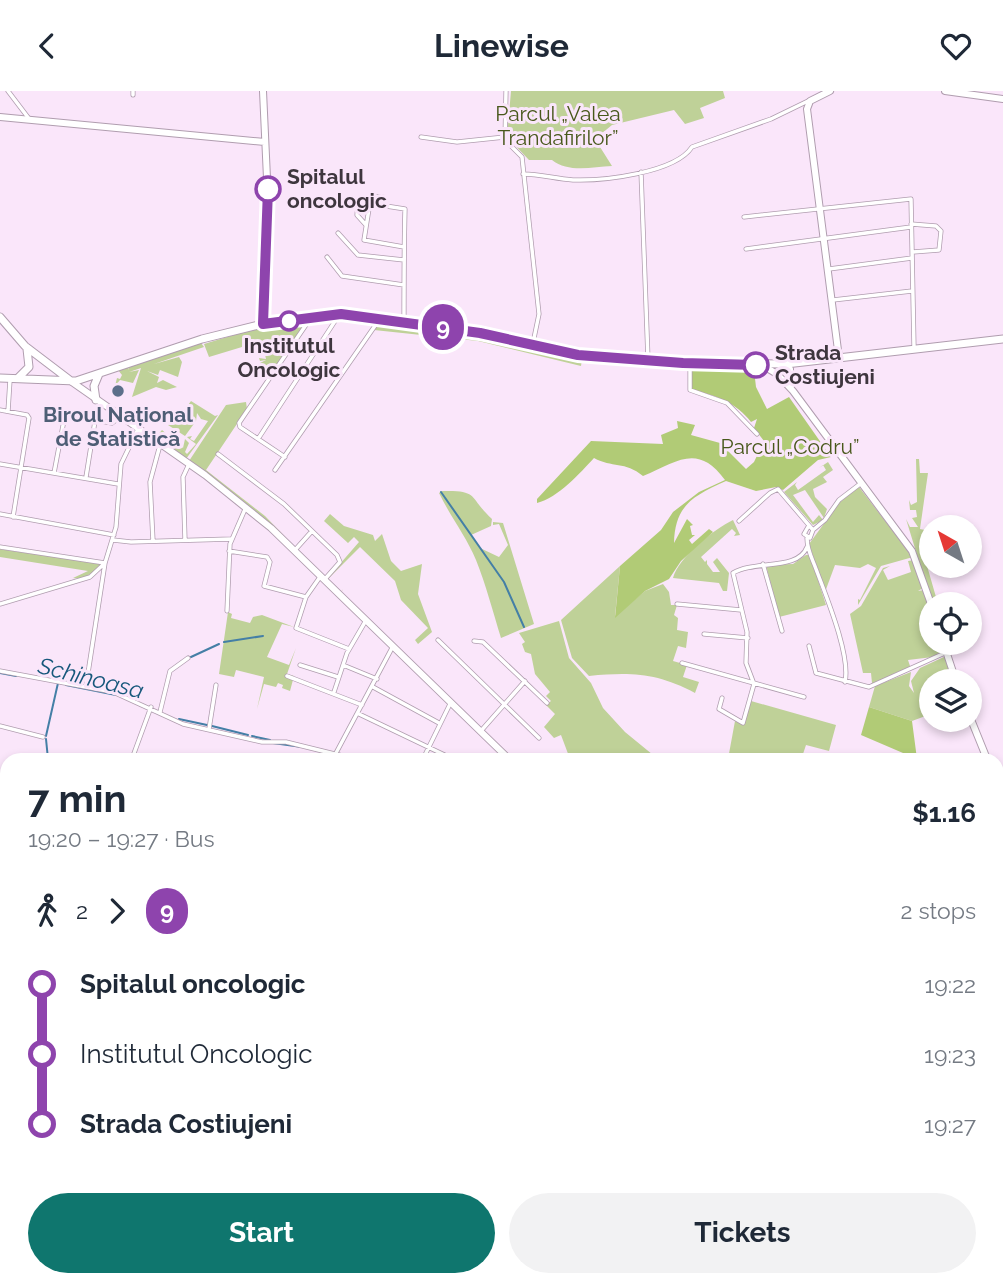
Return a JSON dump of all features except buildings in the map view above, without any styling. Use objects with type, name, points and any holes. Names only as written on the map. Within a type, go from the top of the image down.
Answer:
[{"type":"main road","points":[[0,378],[72,382],[186,343],[263,324],[340,314],[480,333],[578,355],[690,363],[784,365],[1003,339]]},
{"type":"main road","points":[[0,317],[25,346],[72,382]]},
{"type":"main road","points":[[14,378],[30,364],[25,346]]},
{"type":"main road","points":[[96,400],[94,386],[100,373]]},
{"type":"street","points":[[8,91],[30,120]]},
{"type":"street","points":[[263,91],[268,200],[263,324]]},
{"type":"street","points":[[506,91],[505,137],[522,157],[539,314],[533,345]]},
{"type":"street","points":[[523,173],[582,180],[641,172],[684,156],[695,146],[830,91]]},
{"type":"street","points":[[945,91],[1003,99]]},
{"type":"street","points":[[810,101],[810,143],[839,358]]},
{"type":"street","points":[[15,119],[16,102]]},
{"type":"street","points":[[0,117],[265,142]]},
{"type":"street","points":[[421,137],[457,142],[505,137]]},
{"type":"street","points":[[641,172],[647,360]]},
{"type":"street","points":[[404,247],[365,241],[373,195],[383,197],[386,206],[405,209],[404,322]]},
{"type":"street","points":[[744,217],[911,199],[914,348]]},
{"type":"street","points":[[347,200],[358,201],[357,216],[366,225]]},
{"type":"street","points":[[746,249],[911,225],[938,227],[941,245],[938,250],[912,253]]},
{"type":"street","points":[[338,233],[358,255],[404,260]]},
{"type":"street","points":[[327,257],[342,276],[404,285]]},
{"type":"street","points":[[827,269],[912,258]]},
{"type":"street","points":[[831,301],[913,291]]},
{"type":"street","points":[[258,439],[340,314]]},
{"type":"street","points":[[285,457],[239,425],[312,317]]},
{"type":"street","points":[[275,470],[380,318]]},
{"type":"street","points":[[787,379],[803,362]]},
{"type":"street","points":[[690,363],[691,391],[727,403],[757,434]]},
{"type":"street","points":[[762,365],[787,379],[860,484],[912,551],[927,592]]},
{"type":"street","points":[[784,365],[790,369],[787,379]]},
{"type":"street","points":[[8,411],[14,378]]},
{"type":"street","points":[[72,382],[246,507],[295,551],[501,752]]},
{"type":"street","points":[[0,410],[25,414],[29,418],[13,517]]},
{"type":"street","points":[[54,473],[65,415],[113,423],[120,417]]},
{"type":"street","points":[[46,419],[64,422]]},
{"type":"street","points":[[86,478],[95,421]]},
{"type":"street","points":[[86,686],[105,563],[114,537],[123,455],[138,429]]},
{"type":"street","points":[[153,541],[150,482],[160,445]]},
{"type":"street","points":[[218,454],[284,504],[341,559],[306,597],[296,628],[349,649]]},
{"type":"street","points":[[0,464],[118,484]]},
{"type":"street","points":[[185,540],[183,477],[189,464]]},
{"type":"street","points":[[845,682],[846,666],[803,532],[825,520],[839,500],[860,484]]},
{"type":"street","points":[[739,521],[778,489],[811,529],[813,536],[807,538]]},
{"type":"street","points":[[227,611],[231,539],[246,507]]},
{"type":"street","points":[[0,514],[114,537],[153,541],[231,539]]},
{"type":"street","points":[[295,551],[312,531]]},
{"type":"street","points":[[0,547],[105,563]]},
{"type":"street","points":[[722,698],[719,709],[742,723],[753,689],[746,663],[748,638],[733,573],[762,563],[793,562],[802,557],[807,547]]},
{"type":"street","points":[[229,551],[269,559],[264,586],[306,597]]},
{"type":"street","points":[[0,604],[90,577],[105,563]]},
{"type":"street","points":[[762,563],[782,631]]},
{"type":"street","points":[[677,604],[741,610]]},
{"type":"street","points":[[334,692],[349,649],[365,622]]},
{"type":"street","points":[[704,633],[748,638]]},
{"type":"street","points":[[438,640],[540,738]]},
{"type":"street","points":[[474,641],[483,642],[547,703]]},
{"type":"street","points":[[809,646],[816,673],[845,682],[874,686],[941,655]]},
{"type":"street","points":[[0,671],[86,686],[130,697],[183,723],[262,743],[286,742],[336,753],[392,648]]},
{"type":"street","points":[[160,712],[170,671],[188,658]]},
{"type":"street","points":[[682,663],[804,697]]},
{"type":"street","points":[[300,665],[338,677]]},
{"type":"street","points":[[343,665],[377,679]]},
{"type":"street","points":[[287,675],[362,705]]},
{"type":"street","points":[[480,732],[525,681]]},
{"type":"street","points":[[209,729],[216,685]]},
{"type":"street","points":[[373,687],[439,723]]},
{"type":"street","points":[[426,753],[450,704]]},
{"type":"street","points":[[134,753],[151,708]]},
{"type":"street","points":[[359,714],[439,753]]},
{"type":"street","points":[[0,726],[43,737]]},
{"type":"street","points":[[976,732],[984,753]]},
{"type":"green space","name":"Parcul „Valea Trandafirilor”","points":[[511,91],[723,91],[725,98],[700,108],[704,118],[685,124],[674,110],[612,125],[595,139],[612,166],[580,168],[565,167],[552,160],[529,160],[507,137]]},
{"type":"green space","points":[[307,322],[267,381],[260,363],[266,360],[260,361],[259,358],[266,359],[262,341],[209,357],[204,344],[257,328]]},
{"type":"green space","points":[[380,322],[482,337],[582,359],[581,366],[478,341],[374,330]]},
{"type":"green space","points":[[201,343],[204,347],[154,364],[179,357],[182,362],[178,377],[160,370],[158,375],[147,371],[159,377],[157,383],[163,380],[177,387],[166,390],[156,387],[132,397],[141,368],[129,372],[139,370],[133,383],[120,380],[115,386],[117,378],[120,379],[122,375],[118,370],[127,366],[129,370],[128,366]]},
{"type":"green space","name":"Parcul „Codru”","points":[[692,368],[754,370],[756,387],[767,409],[789,397],[831,457],[818,460],[783,490],[776,487],[756,491],[726,481],[695,497],[678,519],[674,543],[687,519],[693,525],[690,526],[692,535],[695,535],[689,540],[692,544],[709,529],[713,532],[681,561],[669,579],[645,591],[615,618],[620,566],[661,530],[673,512],[699,492],[725,480],[706,462],[696,459],[677,461],[643,476],[630,468],[594,458],[561,491],[537,503],[537,499],[591,441],[663,444],[661,435],[678,428],[677,421],[695,425],[691,435],[720,443],[746,469],[754,462],[764,441],[754,428],[757,419],[751,422],[725,401],[692,390]]},
{"type":"green space","points":[[191,401],[215,416],[218,415],[186,459],[156,437],[162,430],[183,448],[185,439],[189,443],[185,452],[187,454],[196,444],[187,437],[192,436],[190,439],[194,441],[208,421],[201,419],[197,413],[196,421],[185,436],[168,425],[175,423]]},
{"type":"green space","points":[[246,402],[247,409],[206,470],[265,516],[295,547],[189,461],[226,405]]},
{"type":"green space","points":[[916,459],[919,459],[920,473],[928,473],[922,515],[919,515],[919,562],[906,519],[910,527],[918,527],[912,518],[917,517],[916,510],[910,510],[909,500],[911,505],[917,502]]},
{"type":"green space","points":[[828,462],[833,470],[823,477],[827,482],[813,489],[815,497],[827,509],[824,518],[805,490],[793,495],[813,522],[819,515],[823,520],[813,525],[784,492],[797,482],[795,485],[798,490],[826,470],[823,465]]},
{"type":"green space","points":[[859,487],[913,557],[881,566],[858,605],[858,599],[860,600],[876,568],[868,564],[860,568],[835,565],[825,592],[809,544],[840,502]]},
{"type":"green space","points":[[462,492],[472,496],[492,519],[491,526],[471,535],[480,548],[499,557],[508,545],[499,524],[493,525],[493,522],[503,523],[534,624],[501,638],[476,560],[439,493]]},
{"type":"green space","points":[[330,514],[344,526],[373,535],[375,541],[382,534],[391,561],[401,571],[422,564],[418,594],[432,632],[418,644],[415,640],[428,628],[401,600],[395,581],[360,547],[328,579],[341,592],[343,589],[341,593],[326,580],[359,542],[354,537],[348,543],[324,521]]},
{"type":"green space","points":[[733,520],[740,535],[734,536],[736,533],[732,529],[701,557],[705,562],[707,560],[713,572],[720,572],[713,562],[717,558],[729,573],[727,591],[723,591],[719,583],[673,578],[682,561],[698,545]]},
{"type":"green space","points":[[0,549],[102,564],[89,575],[73,578],[88,571],[0,557]]},
{"type":"green space","points":[[810,555],[826,605],[779,617],[766,565],[793,564]]},
{"type":"green space","points":[[914,560],[923,588],[918,591],[925,592],[919,592],[919,655],[936,655],[908,660],[911,669],[868,686],[872,683],[871,673],[863,673],[850,614],[861,606],[883,568],[890,566],[883,570],[888,580],[911,572],[908,561]]},
{"type":"green space","points":[[620,566],[615,616],[645,591],[663,584],[669,592],[671,605],[677,605],[674,615],[678,618],[677,630],[688,632],[686,648],[678,646],[673,661],[687,665],[683,677],[699,682],[695,693],[668,681],[644,675],[589,676],[572,658],[561,620]]},
{"type":"green space","points":[[924,578],[931,578],[935,592],[928,592]]},
{"type":"green space","points":[[228,612],[232,614],[231,618],[250,623],[253,617],[262,615],[294,627],[282,624],[267,657],[289,665],[296,648],[287,674],[294,676],[290,691],[278,683],[276,687],[264,684],[257,709],[264,677],[236,670],[234,677],[219,674]]},
{"type":"green space","points":[[559,621],[569,658],[591,683],[603,708],[625,732],[651,753],[568,753],[561,735],[554,738],[544,727],[555,714],[546,705],[551,701],[546,696],[550,692],[535,674],[531,654],[525,652],[522,644],[525,642],[519,633]]},
{"type":"green space","points":[[946,656],[950,669],[919,669]]},
{"type":"green space","points":[[919,669],[919,718],[912,721],[869,707],[875,686],[911,672],[909,686],[914,693],[911,681]]},
{"type":"green space","points":[[751,701],[836,725],[829,751],[806,745],[803,753],[729,753],[735,721],[744,725]]},
{"type":"green space","points":[[869,707],[912,721],[916,753],[903,753],[861,735]]},
{"type":"waterway","points":[[441,492],[504,582],[524,627]]},
{"type":"waterway","points":[[224,642],[263,636]]},
{"type":"waterway","points":[[191,657],[219,644]]},
{"type":"waterway","name":"Schinoasa","points":[[0,673],[16,676]]},
{"type":"waterway","points":[[46,736],[58,683]]},
{"type":"waterway","name":"Schinoasa","points":[[66,685],[116,695]]},
{"type":"waterway","name":"Schinoasa","points":[[179,719],[207,725]]},
{"type":"waterway","name":"Schinoasa","points":[[212,726],[248,735]]},
{"type":"waterway","name":"Schinoasa","points":[[252,736],[270,740]]},
{"type":"waterway","points":[[46,739],[47,753]]},
{"type":"waterway","name":"Schinoasa","points":[[273,743],[302,747]]},
{"type":"bus line","name":"9","points":[[268,189],[263,324],[341,314],[480,333],[578,355],[756,365]]},
{"type":"place","name":"Spitalul oncologic","points":[[268,189]]},
{"type":"place","name":"Institutul Oncologic","points":[[289,321]]},
{"type":"place","name":"Strada Costiujeni","points":[[756,365]]},
{"type":"place","name":"Biroul Național de Statistică","points":[[118,391]]}]
